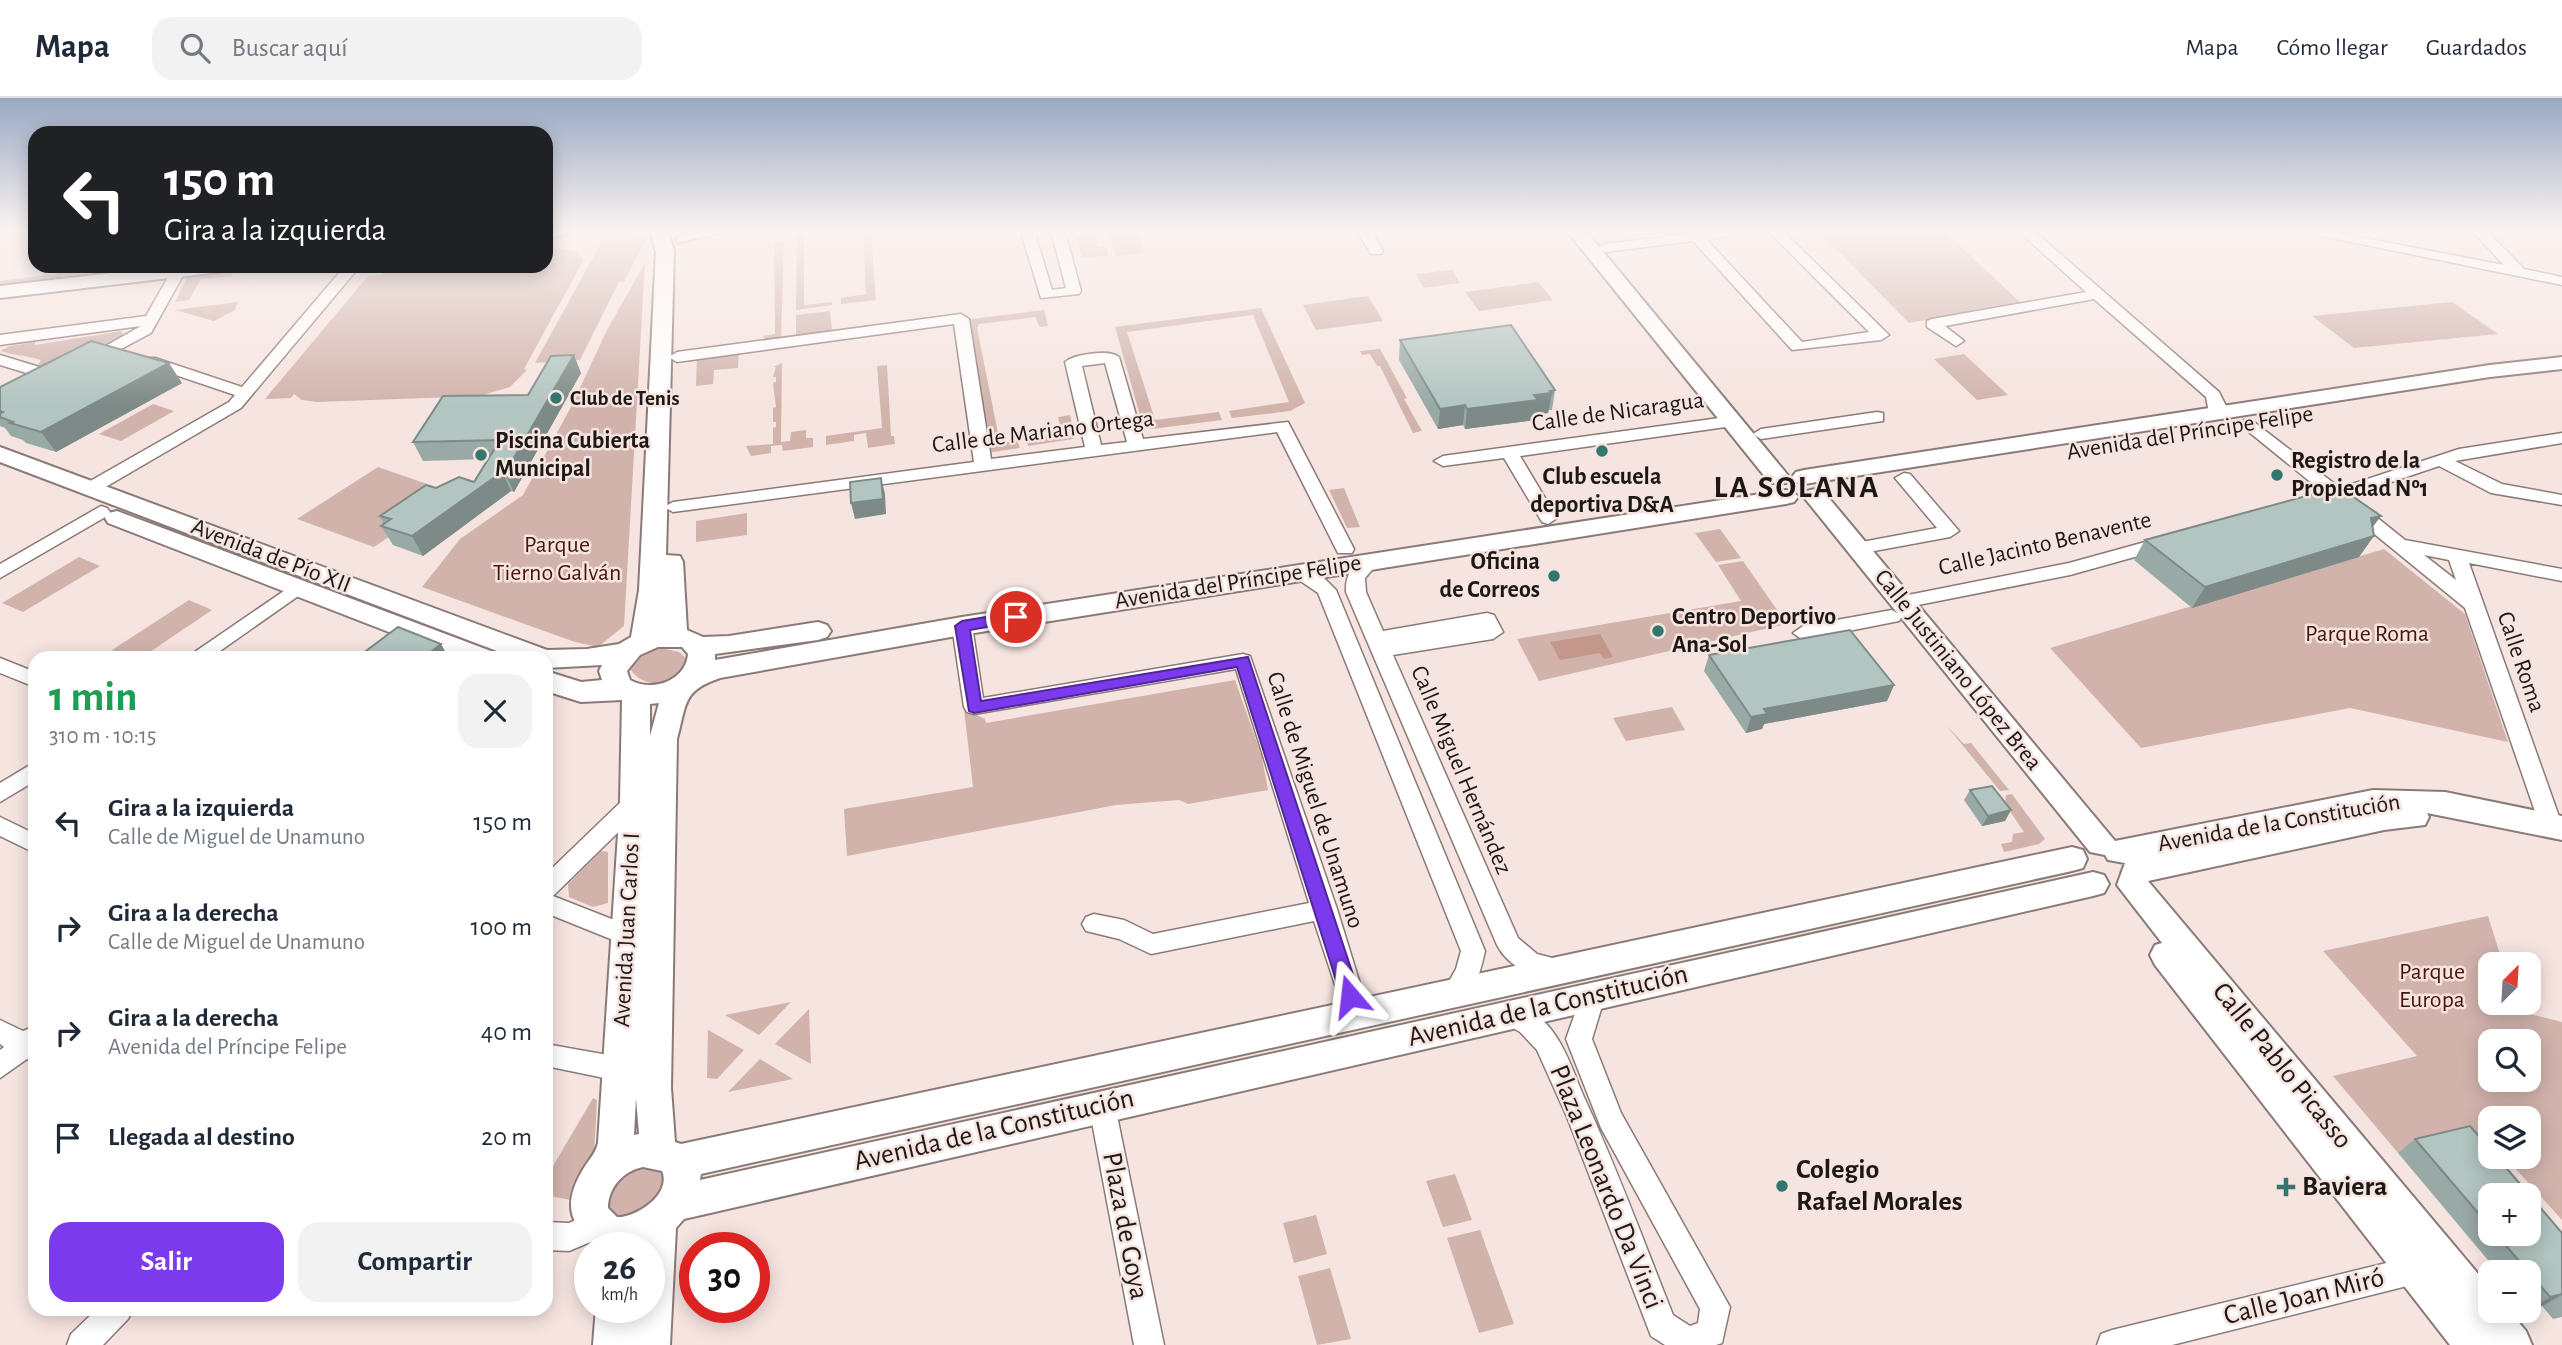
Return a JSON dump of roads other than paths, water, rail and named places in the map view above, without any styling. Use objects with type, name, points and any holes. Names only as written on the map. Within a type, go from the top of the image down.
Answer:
[{"type":"street","points":[[0,292],[23,289]]},
{"type":"street","points":[[32,390],[146,330],[169,289]]},
{"type":"street","points":[[91,488],[235,405],[333,289]]},
{"type":"street","points":[[634,647],[652,595],[664,289]]},
{"type":"street","points":[[680,289],[670,592],[686,641]]},
{"type":"street","points":[[1044,289],[1046,295],[1074,289]]},
{"type":"street","name":"Calle Justiniano López Brea","points":[[1624,289],[1734,421],[1858,548],[1898,609]]},
{"type":"street","name":"Calle Justiniano López Brea","points":[[1640,289],[1761,434],[1797,487],[2106,866]]},
{"type":"street","points":[[1745,289],[1798,347],[1881,335],[1834,289]]},
{"type":"street","points":[[2091,289],[2213,395],[2218,406],[2216,414]]},
{"type":"street","points":[[1956,341],[1932,324],[2098,295]]},
{"type":"street","points":[[0,340],[152,320]]},
{"type":"street","points":[[677,356],[961,320],[983,464]]},
{"type":"street","points":[[110,349],[245,393]]},
{"type":"street","points":[[1094,450],[1073,362],[1111,356],[1136,445]]},
{"type":"street","points":[[0,360],[53,379]]},
{"type":"street","name":"Avenida del Príncipe Felipe","points":[[628,691],[656,694],[717,669],[962,626],[1370,562],[2216,414],[2499,369],[2562,363]]},
{"type":"street","name":"Avenida del Príncipe Felipe","points":[[634,647],[686,641],[742,643],[1548,518],[1797,487],[1904,478],[2562,375]]},
{"type":"street","points":[[1761,434],[1877,417]]},
{"type":"street","name":"Calle de Nicaragua","points":[[1443,461],[1734,421]]},
{"type":"street","points":[[2250,424],[2473,604]]},
{"type":"street","name":"Calle de Mariano Ortega","points":[[673,507],[1282,426],[1345,549]]},
{"type":"street","points":[[2304,505],[2339,496],[2440,460],[2562,438]]},
{"type":"street","name":"Calle de Nicaragua","points":[[1509,452],[1548,518]]},
{"type":"street","name":"Avenida de Pío XII","points":[[0,454],[525,651]]},
{"type":"street","points":[[2440,460],[2497,489],[2562,500]]},
{"type":"street","name":"Avenida de Pío XII","points":[[0,473],[464,651]]},
{"type":"street","points":[[1858,548],[1950,531],[1904,478]]},
{"type":"street","points":[[0,572],[101,512]]},
{"type":"street","name":"Calle Jacinto Benavente","points":[[1803,633],[2070,569],[2187,537]]},
{"type":"street","points":[[2396,544],[2562,575]]},
{"type":"street","name":"Calle Roma","points":[[2457,556],[2558,834]]},
{"type":"street","name":"Calle Miguel Hernández","points":[[1370,562],[1359,571],[1354,587],[1509,945],[1530,963],[1541,967],[1564,967]]},
{"type":"street","points":[[1298,573],[1315,580],[1326,590],[1473,951],[1468,972],[1455,992]]},
{"type":"street","points":[[206,651],[298,587]]},
{"type":"street","name":"Calle de Miguel de Unamuno","points":[[962,626],[974,707],[1243,661],[1325,909],[1356,1013]]},
{"type":"street","name":"Avenida Juan Carlos I","points":[[650,1345],[667,1212],[682,1178],[667,1156],[653,1088],[663,739],[684,683],[702,663],[686,641]]},
{"type":"street","name":"Avenida de Pío XII","points":[[553,658],[587,658],[634,647]]},
{"type":"street","name":"Avenida Juan Carlos I","points":[[610,1232],[590,1212],[590,1196],[597,1179],[611,1164],[616,1143],[635,802],[628,691],[614,679],[613,671],[634,647]]},
{"type":"street","points":[[0,665],[28,677]]},
{"type":"street","points":[[553,683],[581,692],[628,691]]},
{"type":"street","points":[[0,794],[28,775]]},
{"type":"street","points":[[553,882],[635,802]]},
{"type":"street","name":"Avenida de la Constitución","points":[[667,1156],[1356,1013],[1564,967],[2106,866],[2398,817],[2442,819],[2558,834]]},
{"type":"street","points":[[0,827],[28,841]]},
{"type":"street","name":"Avenida de la Constitución","points":[[667,1212],[1102,1106],[1593,996],[2106,866]]},
{"type":"street","name":"Calle Pablo Picasso","points":[[2106,866],[2475,1345]]},
{"type":"street","name":"Calle Pablo Picasso","points":[[2106,866],[2512,1345]]},
{"type":"street","points":[[553,906],[628,936]]},
{"type":"street","points":[[1094,924],[1124,930],[1151,944],[1325,909]]},
{"type":"street","name":"Plaza Leonardo Da Vinci","points":[[1512,1014],[1529,1024],[1546,1042],[1580,1117],[1610,1199],[1662,1325],[1687,1342],[1698,1340],[1711,1332],[1716,1307],[1610,1119],[1579,1039],[1581,1023],[1593,996]]},
{"type":"street","points":[[0,1031],[28,1042]]},
{"type":"street","points":[[0,1066],[28,1047]]},
{"type":"street","points":[[553,1056],[619,1069]]},
{"type":"street","name":"Plaza de Goya","points":[[1102,1106],[1149,1345]]},
{"type":"street","points":[[611,1164],[638,1151],[667,1156]]},
{"type":"street","points":[[632,1232],[645,1229],[667,1212]]},
{"type":"street","points":[[553,1236],[574,1237]]},
{"type":"street","name":"Calle Joan Miró","points":[[2112,1345],[2415,1270]]},
{"type":"street","points":[[82,1345],[111,1316]]},
{"type":"street","points":[[613,1345],[615,1323]]},
{"type":"place","name":"Club de Tenis","points":[[556,398]]},
{"type":"place","name":"Club escuela deportiva D&A","points":[[1602,451]]},
{"type":"place","name":"Piscina Cubierta Municipal","points":[[481,455]]},
{"type":"place","name":"Registro de la Propiedad Nº1","points":[[2277,475]]},
{"type":"place","name":"Oficina de Correos","points":[[1554,576]]},
{"type":"place","name":"Centro Deportivo Ana-Sol","points":[[1658,631]]},
{"type":"place","name":"Colegio Rafael Morales","points":[[1782,1186]]},
{"type":"place","name":"Baviera","points":[[2286,1187]]},
{"type":"district","name":"LA SOLANA","points":[[1797,487]]},
{"type":"park label","name":"Parque Tierno Galván","points":[[557,559]]},
{"type":"park label","name":"Parque Roma","points":[[2367,634]]},
{"type":"park label","name":"Parque Europa","points":[[2432,986]]}]
